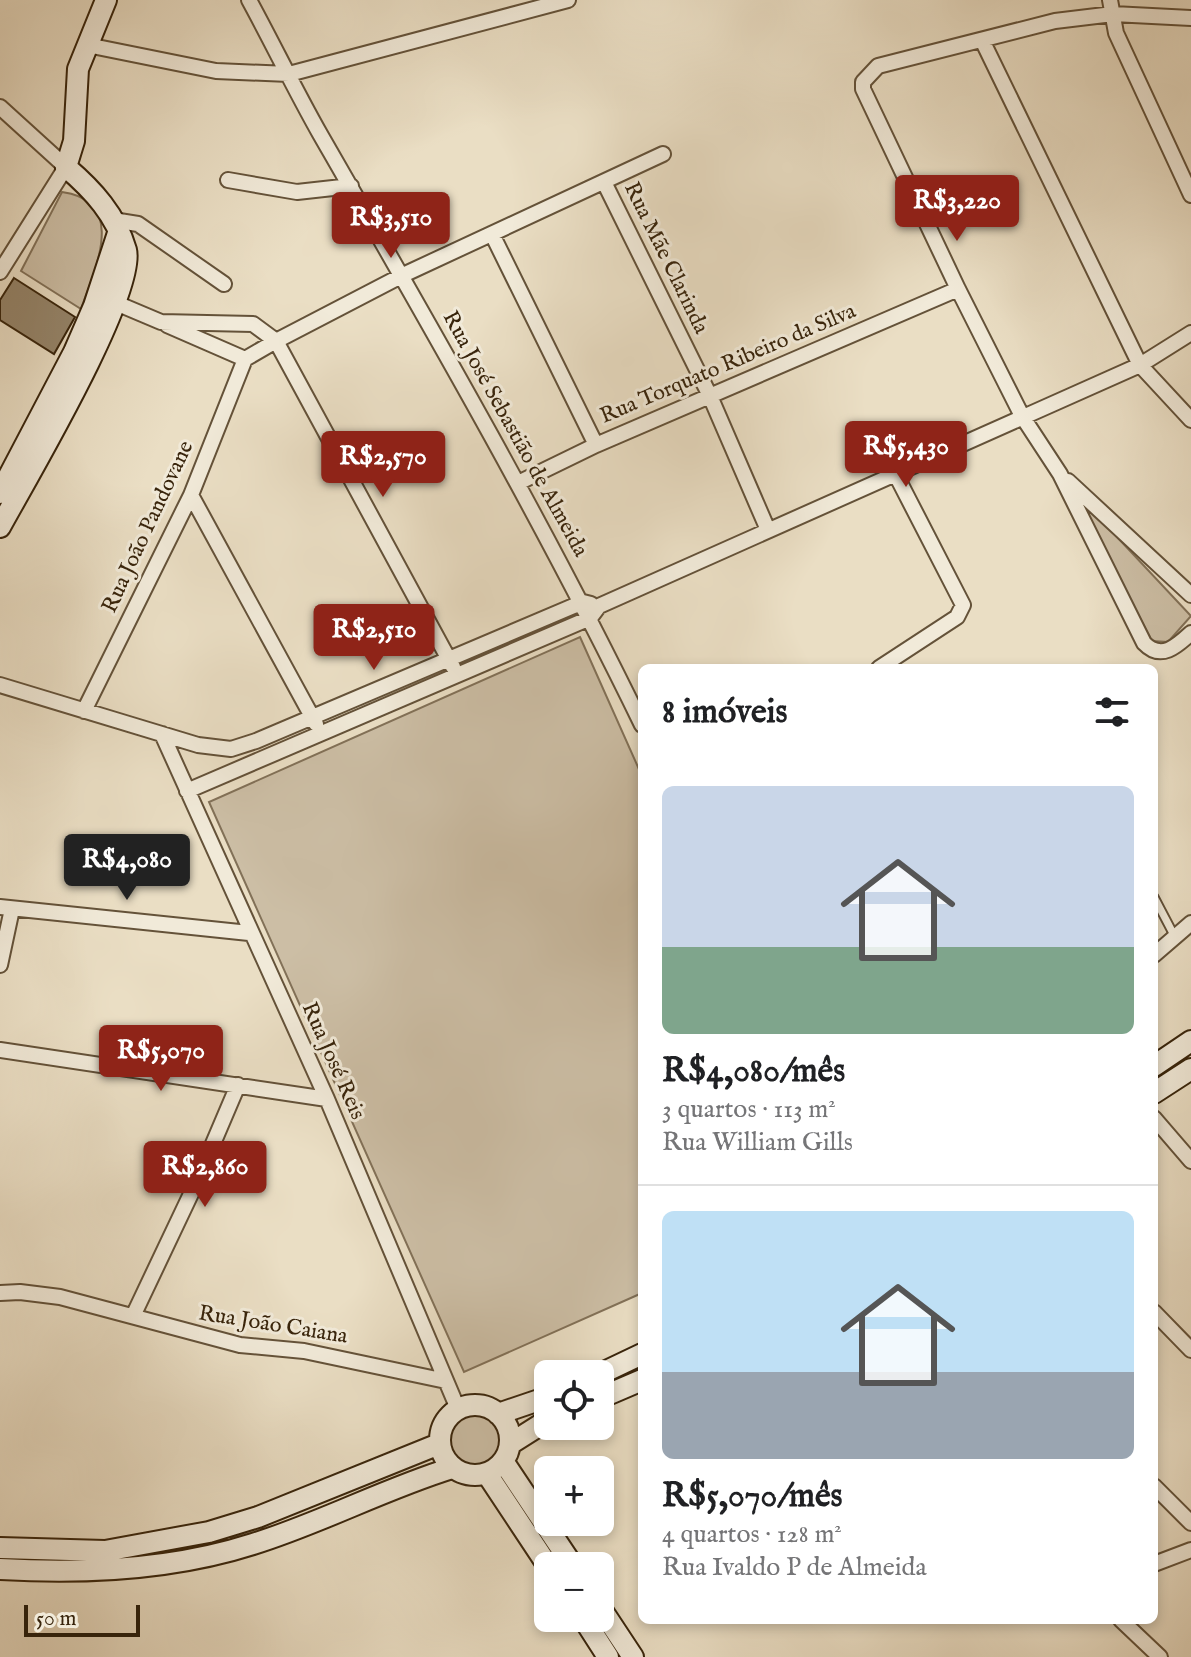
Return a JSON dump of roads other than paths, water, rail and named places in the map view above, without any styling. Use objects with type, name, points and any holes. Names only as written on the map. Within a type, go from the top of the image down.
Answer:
[{"type":"main road","points":[[2,517],[79,384],[116,303],[127,253],[116,226],[93,190],[66,167],[74,141],[78,69],[106,0]]},
{"type":"main road","points":[[0,493],[74,352],[94,306],[116,226]]},
{"type":"main road","points":[[1158,1063],[1191,1041]]},
{"type":"main road","points":[[1158,1090],[1191,1069]]},
{"type":"main road","points":[[614,1367],[638,1356]]},
{"type":"main road","points":[[614,1392],[638,1382]]},
{"type":"main road","points":[[498,1414],[534,1402]]},
{"type":"main road","points":[[534,1432],[500,1460],[469,1475],[452,1468],[439,1444],[443,1424],[458,1409],[483,1406],[498,1414],[509,1433],[500,1460],[542,1552]]},
{"type":"main road","points":[[0,1548],[105,1551],[209,1532],[258,1517],[439,1444]]},
{"type":"main road","points":[[500,1460],[563,1552]]},
{"type":"main road","points":[[0,1569],[100,1571],[199,1558],[254,1544],[452,1468]]},
{"type":"main road","points":[[614,1628],[633,1657]]},
{"type":"main road","points":[[592,1632],[608,1657]]},
{"type":"street","points":[[87,45],[216,71],[289,74],[568,0]]},
{"type":"street","name":"Rua José Sebastião de Almeida","points":[[254,3],[289,74],[583,602],[595,612],[638,715]]},
{"type":"street","points":[[1191,18],[1112,7],[878,66],[863,82],[863,89],[958,289],[1022,416],[1060,474],[1144,643],[1150,649],[1164,652],[1191,633]]},
{"type":"street","points":[[1112,7],[1116,33],[1191,195]]},
{"type":"street","points":[[982,40],[1140,365],[1191,420]]},
{"type":"street","points":[[0,107],[66,167],[0,272]]},
{"type":"street","points":[[116,303],[245,359],[403,275],[663,154]]},
{"type":"street","points":[[228,180],[297,192],[351,186]]},
{"type":"street","name":"Rua Mãe Clarinda","points":[[604,182],[710,396],[768,530]]},
{"type":"street","points":[[116,226],[138,224],[224,284]]},
{"type":"street","points":[[492,234],[596,445]]},
{"type":"street","name":"Rua Torquato Ribeiro da Silva","points":[[518,483],[596,445],[958,289]]},
{"type":"street","points":[[161,322],[253,324],[276,341],[453,668]]},
{"type":"street","points":[[0,685],[198,745],[231,749],[595,612],[768,530],[1140,365],[1191,333]]},
{"type":"street","name":"Rua João Pandovane","points":[[84,711],[191,495],[245,359]]},
{"type":"street","points":[[885,664],[957,617],[963,605],[895,473]]},
{"type":"street","points":[[1060,474],[1191,595]]},
{"type":"street","points":[[191,495],[319,732]]},
{"type":"street","points":[[187,791],[319,732],[583,602]]},
{"type":"street","name":"Rua José Reis","points":[[162,734],[249,933],[327,1099],[458,1409]]},
{"type":"street","points":[[231,749],[237,768]]},
{"type":"street","points":[[0,965],[6,908],[249,933]]},
{"type":"street","points":[[1158,952],[1191,923]]},
{"type":"street","points":[[0,1050],[327,1099]]},
{"type":"street","points":[[134,1314],[198,1179],[238,1085]]},
{"type":"street","points":[[1158,1123],[1191,1161]]},
{"type":"street","name":"Rua João Caiana","points":[[0,1293],[60,1297],[134,1314],[169,1328],[240,1345],[304,1351],[446,1381]]},
{"type":"street","points":[[1158,1316],[1191,1350]]},
{"type":"street","points":[[1158,1490],[1191,1523]]},
{"type":"street","points":[[1158,1562],[1191,1550]]},
{"type":"street","points":[[1125,1624],[1160,1657]]},
{"type":"lane","points":[[1158,905],[1175,937]]}]
